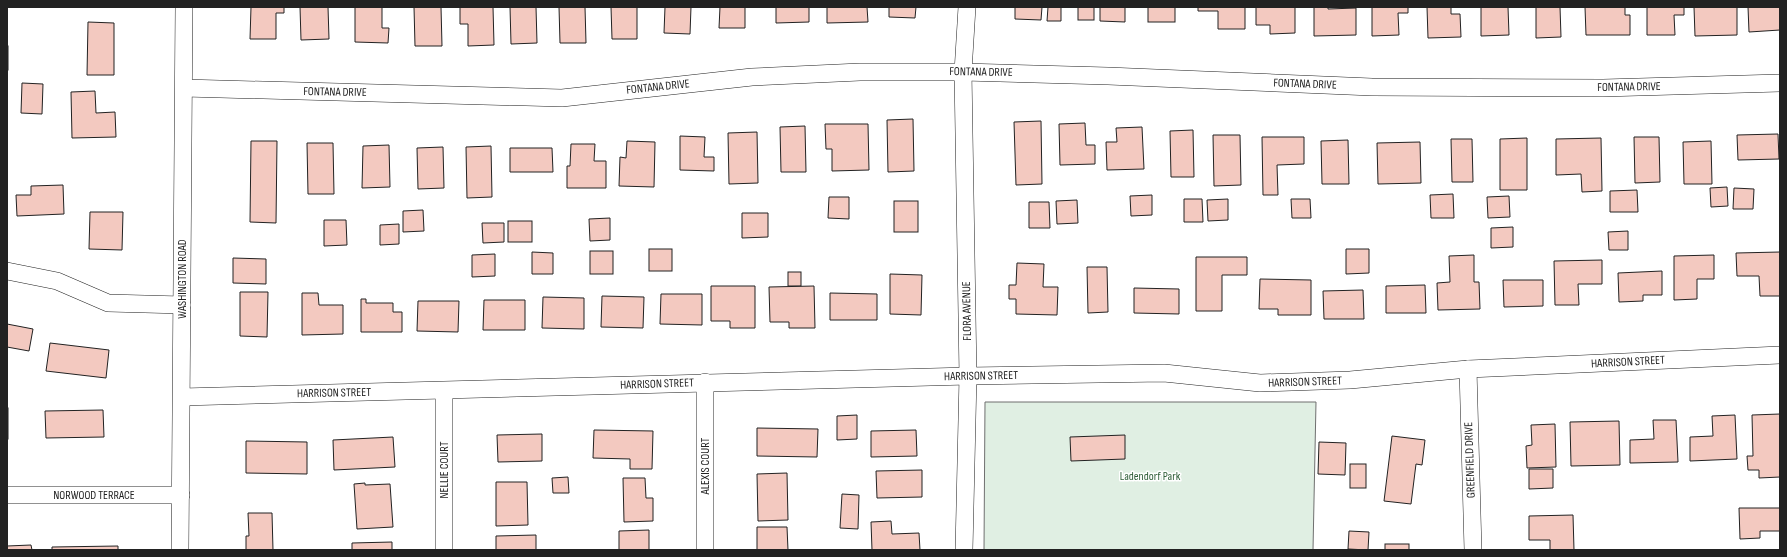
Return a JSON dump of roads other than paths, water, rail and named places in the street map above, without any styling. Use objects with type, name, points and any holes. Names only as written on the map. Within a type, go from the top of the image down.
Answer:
[{"type":"street","name":"WASHINGTON ROAD","points":[[180,550],[184,7]]},
{"type":"street","name":"FLORA AVENUE","points":[[964,550],[968,376],[963,72],[967,7]]},
{"type":"street","name":"FONTANA DRIVE","points":[[184,88],[562,98],[752,77],[860,72],[963,72],[1108,76],[1372,87],[1603,88],[1780,83]]},
{"type":"street","points":[[7,271],[57,281],[108,303],[182,305]]},
{"type":"street","name":"HARRISON STREET","points":[[182,397],[444,391],[705,382],[1164,373],[1260,383],[1350,380],[1468,369],[1780,355]]},
{"type":"street","name":"GREENFIELD DRIVE","points":[[1468,369],[1473,550]]},
{"type":"street","name":"ALEXIS COURT","points":[[705,382],[705,550]]},
{"type":"street","name":"NELLIE COURT","points":[[444,391],[444,550]]},
{"type":"street","name":"NORWOOD TERRACE","points":[[7,495],[181,495]]},
{"type":"park label","name":"Ladendorf Park","points":[[1150,476]]}]
